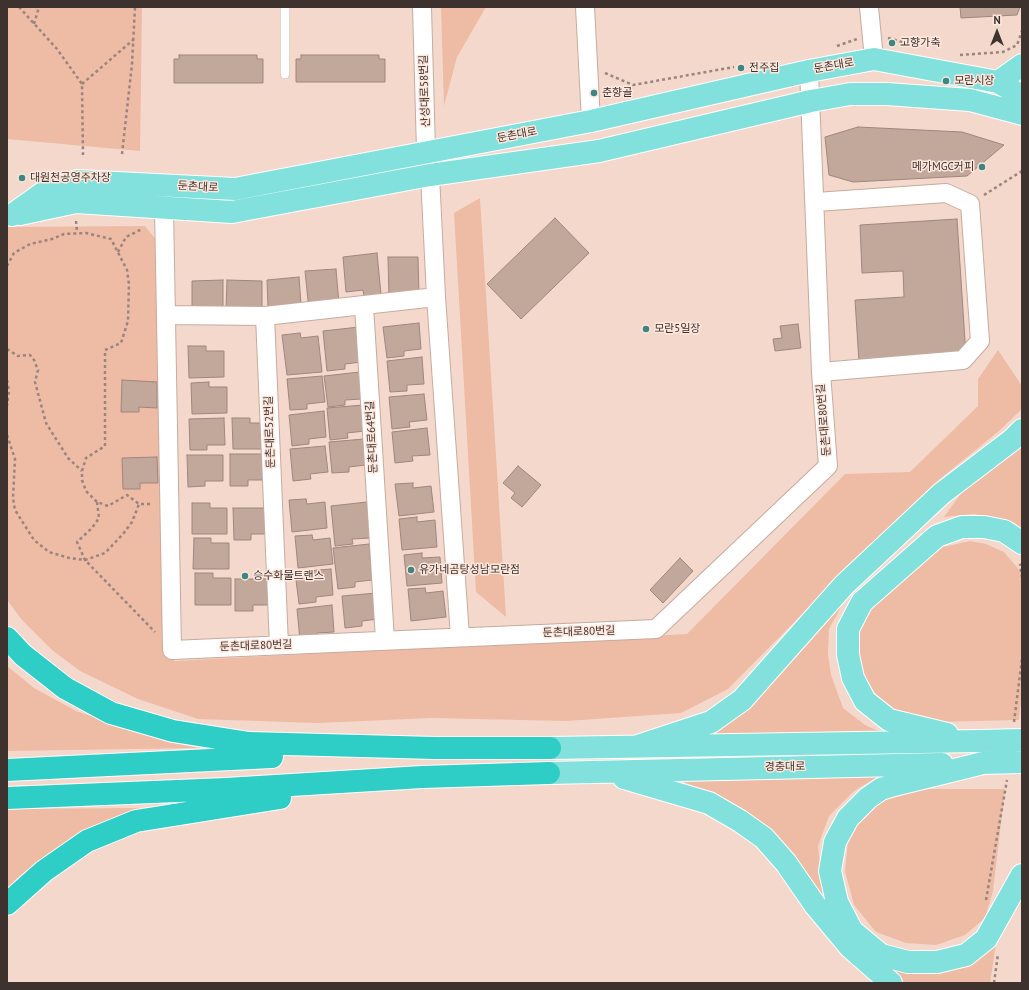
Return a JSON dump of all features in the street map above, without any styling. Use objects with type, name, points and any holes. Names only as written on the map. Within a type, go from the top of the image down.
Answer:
[{"type":"highway","points":[[7,638],[23,655],[65,688],[111,713],[173,731],[249,744],[435,748],[550,748]]},
{"type":"highway","points":[[7,770],[435,748]]},
{"type":"highway","points":[[7,798],[226,789],[422,777],[549,772]]},
{"type":"highway","points":[[7,904],[44,871],[87,841],[136,821],[422,777]]},
{"type":"main road","points":[[998,82],[1019,55]]},
{"type":"main road","name":"둔촌대로","points":[[10,215],[44,193],[77,181],[236,189],[426,151],[591,121],[810,71],[874,59],[998,82],[1022,96]]},
{"type":"main road","name":"둔촌대로","points":[[10,215],[76,202],[232,212],[430,175],[599,151],[811,100],[850,94],[887,94],[970,100],[1022,114]]},
{"type":"main road","points":[[638,746],[711,722],[742,700],[844,586],[941,494],[1012,440],[1022,430]]},
{"type":"main road","points":[[980,741],[889,720],[865,701],[853,678],[848,655],[848,628],[862,602],[937,536],[962,527],[984,527],[1004,531],[1022,543]]},
{"type":"main road","points":[[550,748],[980,741],[1018,734]]},
{"type":"main road","points":[[983,763],[894,785],[882,789],[868,798],[848,818],[834,842],[830,871],[837,902],[852,931],[881,955],[908,962],[936,962],[966,955],[986,939],[1022,875]]},
{"type":"main road","name":"경충대로","points":[[549,772],[983,763],[1015,768]]},
{"type":"main road","points":[[591,771],[635,781],[708,803],[740,821],[764,838],[786,863],[815,905],[850,947],[891,983]]},
{"type":"street","name":"산성대로58번길","points":[[422,7],[426,151],[430,175]]},
{"type":"street","points":[[585,7],[591,121]]},
{"type":"street","points":[[870,7],[874,59]]},
{"type":"street","name":"둔촌대로80번길","points":[[172,650],[656,628],[828,466],[821,372],[816,202],[810,71]]},
{"type":"street","points":[[430,175],[436,297],[460,636]]},
{"type":"street","points":[[816,202],[946,193],[970,204]]},
{"type":"street","name":"둔촌대로80번길","points":[[821,372],[963,360],[980,341],[970,204]]},
{"type":"street","points":[[164,208],[172,650]]},
{"type":"street","points":[[167,315],[265,316],[436,297]]},
{"type":"street","name":"둔촌대로64번길","points":[[364,306],[385,640]]},
{"type":"street","name":"둔촌대로52번길","points":[[265,316],[279,645]]},
{"type":"lane","points":[[285,7],[285,74]]},
{"type":"path","points":[[19,7],[57,49],[82,84],[83,155]]},
{"type":"path","points":[[34,24],[39,7]]},
{"type":"path","points":[[122,154],[134,40],[135,7]]},
{"type":"path","points":[[1019,55],[1022,31]]},
{"type":"path","points":[[82,84],[134,40]]},
{"type":"path","points":[[970,204],[1022,171]]},
{"type":"path","points":[[76,220],[77,232]]},
{"type":"path","points":[[118,253],[126,237],[142,229]]},
{"type":"path","points":[[7,266],[14,253],[30,244],[52,239],[64,234],[77,232],[111,239],[127,270],[129,284],[128,321],[121,343],[105,350],[104,446],[86,458],[82,471],[83,486],[97,502],[108,506],[127,495],[139,504],[128,528],[105,553],[86,560],[69,558],[50,552],[34,540],[24,527],[15,510],[13,498],[15,459],[7,435]]},
{"type":"path","points":[[7,349],[18,356],[30,355],[34,360],[38,370],[35,382],[46,423],[68,458],[82,471]]},
{"type":"path","points":[[7,380],[9,391],[7,406]]},
{"type":"path","points":[[97,502],[99,518],[92,528],[77,542],[86,560],[172,650]]},
{"type":"path","points":[[1022,564],[1020,565],[1022,576]]},
{"type":"path","points":[[1018,734],[1022,659]]},
{"type":"path","points":[[985,906],[1015,768]]},
{"type":"path","points":[[994,983],[998,954]]},
{"type":"shaded area","points":[[7,7],[142,7],[140,151],[7,139]]},
{"type":"shaded area","points":[[441,7],[486,7],[457,57],[444,106]]},
{"type":"shaded area","points":[[480,198],[506,617],[476,592],[454,213]]},
{"type":"shaded area","points":[[145,226],[161,246],[159,339],[174,661],[687,634],[845,474],[910,472],[978,406],[978,379],[998,350],[1022,386],[1022,409],[999,431],[935,483],[728,689],[681,713],[566,721],[431,718],[318,723],[198,719],[138,699],[80,671],[52,650],[22,620],[7,600],[7,227]]},
{"type":"shaded area","points":[[1022,444],[1022,529],[1015,523],[974,514],[944,517],[970,481]]},
{"type":"shaded area","points":[[970,541],[986,544],[1004,552],[1022,573],[1022,692],[1019,720],[933,722],[891,709],[875,693],[860,671],[854,641],[862,614],[939,548]]},
{"type":"shaded area","points":[[848,594],[829,629],[828,654],[831,675],[843,708],[865,725],[885,734],[696,736]]},
{"type":"shaded area","points":[[7,666],[34,688],[76,711],[164,741],[198,748],[7,751]]},
{"type":"shaded area","points":[[885,772],[854,791],[829,816],[818,846],[823,895],[778,837],[722,797],[668,776]]},
{"type":"shaded area","points":[[908,789],[1005,789],[993,891],[985,918],[965,935],[936,945],[906,943],[876,932],[854,905],[845,871],[848,841],[861,816],[880,800]]},
{"type":"shaded area","points":[[142,808],[101,825],[22,874],[7,888],[7,809]]},
{"type":"shaded area","points":[[996,944],[990,983],[904,983],[885,966]]},
{"type":"building","points":[[960,7],[1020,7],[1017,15],[961,18]]},
{"type":"building","points":[[179,55],[257,55],[257,59],[263,59],[263,83],[174,83],[174,59],[179,59]]},
{"type":"building","points":[[301,55],[379,55],[379,59],[385,59],[385,82],[296,82],[296,59],[301,59]]},
{"type":"building","points":[[858,127],[962,132],[1004,145],[967,176],[853,182],[829,175],[825,137]]},
{"type":"building","points":[[555,218],[589,253],[521,319],[487,284]]},
{"type":"building","points":[[957,219],[966,356],[859,362],[855,300],[904,297],[903,271],[862,273],[860,225]]},
{"type":"building","points":[[377,253],[381,294],[364,296],[363,290],[346,292],[343,257]]},
{"type":"building","points":[[388,257],[418,257],[419,296],[389,297]]},
{"type":"building","points":[[336,269],[339,304],[309,310],[305,271]]},
{"type":"building","points":[[299,277],[301,304],[268,307],[267,280]]},
{"type":"building","points":[[223,280],[223,310],[192,310],[192,281]]},
{"type":"building","points":[[227,280],[262,281],[262,310],[226,310]]},
{"type":"building","points":[[419,323],[421,349],[404,351],[404,356],[387,358],[383,327]]},
{"type":"building","points":[[798,324],[801,348],[775,351],[773,339],[782,338],[780,326]]},
{"type":"building","points":[[359,327],[362,362],[345,364],[345,369],[327,371],[323,331]]},
{"type":"building","points":[[300,333],[301,338],[318,336],[322,372],[287,375],[282,335]]},
{"type":"building","points":[[188,346],[206,346],[206,351],[224,351],[224,377],[189,378]]},
{"type":"building","points":[[422,357],[424,384],[407,385],[407,391],[390,392],[387,361]]},
{"type":"building","points":[[360,372],[362,399],[345,400],[345,405],[328,407],[324,376]]},
{"type":"building","points":[[322,376],[325,402],[307,404],[307,409],[290,410],[287,379]]},
{"type":"building","points":[[122,380],[157,382],[157,408],[139,407],[139,412],[121,412]]},
{"type":"building","points":[[209,382],[209,387],[227,387],[227,413],[192,414],[191,383]]},
{"type":"building","points":[[424,394],[427,420],[409,422],[410,427],[392,429],[389,397]]},
{"type":"building","points":[[363,405],[365,431],[347,433],[348,438],[330,440],[327,408]]},
{"type":"building","points":[[324,411],[326,437],[309,439],[309,444],[292,446],[289,415]]},
{"type":"building","points":[[224,418],[225,445],[207,445],[207,450],[190,450],[189,419]]},
{"type":"building","points":[[232,418],[250,418],[250,423],[267,423],[268,449],[233,449]]},
{"type":"building","points":[[427,428],[430,455],[412,456],[413,461],[395,463],[392,432]]},
{"type":"building","points":[[364,439],[366,465],[349,467],[349,472],[332,473],[329,442]]},
{"type":"building","points":[[325,446],[328,472],[310,474],[311,479],[293,481],[290,449]]},
{"type":"building","points":[[230,454],[265,454],[265,480],[248,480],[248,486],[230,486]]},
{"type":"building","points":[[187,455],[223,455],[223,481],[205,481],[205,486],[188,487]]},
{"type":"building","points":[[157,457],[158,483],[140,483],[140,489],[123,489],[122,458]]},
{"type":"building","points":[[518,466],[541,485],[522,507],[511,498],[515,493],[503,483]]},
{"type":"building","points":[[413,483],[413,488],[431,486],[434,512],[399,516],[395,484]]},
{"type":"building","points":[[306,499],[307,504],[325,502],[327,528],[292,532],[289,500]]},
{"type":"building","points":[[367,502],[370,538],[352,539],[353,544],[335,546],[331,506]]},
{"type":"building","points":[[192,503],[210,503],[210,508],[227,508],[227,534],[192,534]]},
{"type":"building","points":[[233,508],[268,508],[269,534],[251,534],[251,540],[234,540]]},
{"type":"building","points":[[417,517],[417,522],[435,520],[437,547],[402,550],[399,519]]},
{"type":"building","points":[[312,535],[313,540],[330,538],[333,564],[298,568],[295,536]]},
{"type":"building","points":[[194,538],[211,538],[211,543],[229,543],[229,569],[193,569]]},
{"type":"building","points":[[369,544],[372,580],[355,582],[355,587],[338,589],[333,548]]},
{"type":"building","points":[[422,553],[422,558],[440,557],[442,583],[407,586],[404,555]]},
{"type":"building","points":[[680,558],[693,571],[663,603],[650,590]]},
{"type":"building","points":[[331,569],[333,595],[316,597],[316,602],[299,604],[295,572]]},
{"type":"building","points":[[195,573],[213,573],[213,578],[231,578],[231,605],[195,605]]},
{"type":"building","points":[[235,579],[270,579],[270,605],[253,605],[253,611],[235,611]]},
{"type":"building","points":[[425,588],[426,593],[443,591],[446,617],[411,621],[408,589]]},
{"type":"building","points":[[377,593],[379,619],[362,621],[362,626],[345,628],[342,596]]},
{"type":"building","points":[[332,605],[334,632],[317,633],[317,638],[300,640],[297,609]]},
{"type":"place","name":"고향가축","points":[[892,43]]},
{"type":"place","name":"전주집","points":[[741,68]]},
{"type":"place","name":"모란시장","points":[[946,81]]},
{"type":"place","name":"춘향골","points":[[594,93]]},
{"type":"place","name":"메가MGC커피","points":[[982,167]]},
{"type":"place","name":"대원천공영주차장","points":[[22,178]]},
{"type":"place","name":"모란5일장","points":[[646,329]]},
{"type":"place","name":"유가네곰탕성남모란점","points":[[411,570]]},
{"type":"place","name":"승수화물트랜스","points":[[245,576]]}]
